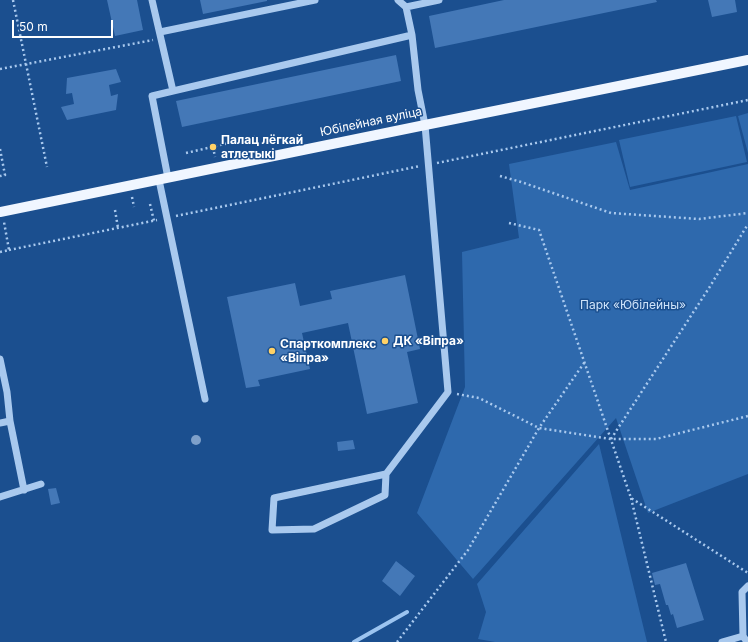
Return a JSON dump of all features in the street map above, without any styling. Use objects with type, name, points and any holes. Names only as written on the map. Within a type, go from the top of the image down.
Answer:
[{"type":"main road","name":"Юбілейная вуліца","points":[[1,212],[425,124],[748,60]]},
{"type":"lane","points":[[152,0],[173,91]]},
{"type":"lane","points":[[161,35],[315,0]]},
{"type":"lane","points":[[386,474],[274,498],[272,530],[314,529],[385,495],[386,474],[448,392],[425,124],[418,90],[412,35],[406,7],[398,0]]},
{"type":"lane","points":[[406,7],[439,0]]},
{"type":"lane","points":[[205,399],[168,218],[152,96],[412,35]]},
{"type":"lane","points":[[0,359],[10,421],[24,490]]},
{"type":"lane","points":[[0,423],[10,421]]},
{"type":"lane","points":[[0,497],[41,484]]},
{"type":"lane","points":[[722,642],[745,639],[742,592],[748,586]]},
{"type":"path","points":[[13,0],[48,167]]},
{"type":"path","points":[[0,69],[161,35]]},
{"type":"path","points":[[0,252],[748,100]]},
{"type":"path","points":[[186,153],[255,137]]},
{"type":"path","points":[[0,149],[5,175],[0,176]]},
{"type":"path","points":[[500,176],[522,182],[611,213],[699,218],[748,213]]},
{"type":"path","points":[[150,204],[154,221]]},
{"type":"path","points":[[115,210],[118,228]]},
{"type":"path","points":[[1,212],[9,250]]},
{"type":"path","points":[[508,222],[539,230],[630,498],[666,642]]},
{"type":"path","points":[[610,439],[709,288],[748,224]]},
{"type":"path","points":[[397,642],[468,550],[539,428],[584,363]]},
{"type":"path","points":[[448,392],[480,398],[539,428],[610,439],[656,439],[748,416]]},
{"type":"path","points":[[630,498],[748,573]]},
{"type":"green space","points":[[748,113],[748,153],[738,116]]},
{"type":"green space","points":[[736,116],[747,162],[630,187],[619,140]]},
{"type":"green space","name":"Парк «Юбілейны»","points":[[616,142],[630,190],[748,164],[748,474],[648,513],[616,418],[473,579],[417,513],[465,387],[462,252],[519,238],[509,164]]},
{"type":"green space","points":[[599,444],[647,642],[495,642],[478,639],[486,612],[477,584]]},
{"type":"building","points":[[107,0],[137,0],[143,30],[115,36]]},
{"type":"building","points":[[200,0],[267,0],[267,1],[203,14]]},
{"type":"building","points":[[504,0],[656,0],[657,2],[435,48],[429,16]]},
{"type":"building","points":[[708,0],[735,0],[737,12],[712,17]]},
{"type":"building","points":[[396,55],[401,81],[182,127],[176,101]]},
{"type":"building","points":[[116,69],[121,82],[109,85],[111,96],[118,94],[116,110],[67,120],[61,107],[74,104],[72,93],[66,94],[67,78]]},
{"type":"building","points":[[405,275],[420,349],[407,352],[418,403],[367,414],[348,323],[302,333],[310,369],[258,380],[260,386],[246,388],[227,297],[295,283],[300,306],[332,299],[330,291]]},
{"type":"building","points":[[353,440],[355,449],[338,451],[337,442]]},
{"type":"building","points":[[56,488],[60,503],[51,505],[48,489]]},
{"type":"building","points":[[396,561],[415,576],[400,596],[382,581]]},
{"type":"building","points":[[686,563],[704,620],[677,628],[673,614],[671,615],[668,605],[666,605],[660,584],[655,585],[652,573]]},
{"type":"waterway","points":[[354,642],[407,612]]},
{"type":"place","name":"Палац лёгкай атлетыкі","points":[[213,147]]},
{"type":"place","name":"ДК «Віпра»","points":[[385,341]]},
{"type":"place","name":"Спарткомплекс «Віпра»","points":[[272,351]]}]
